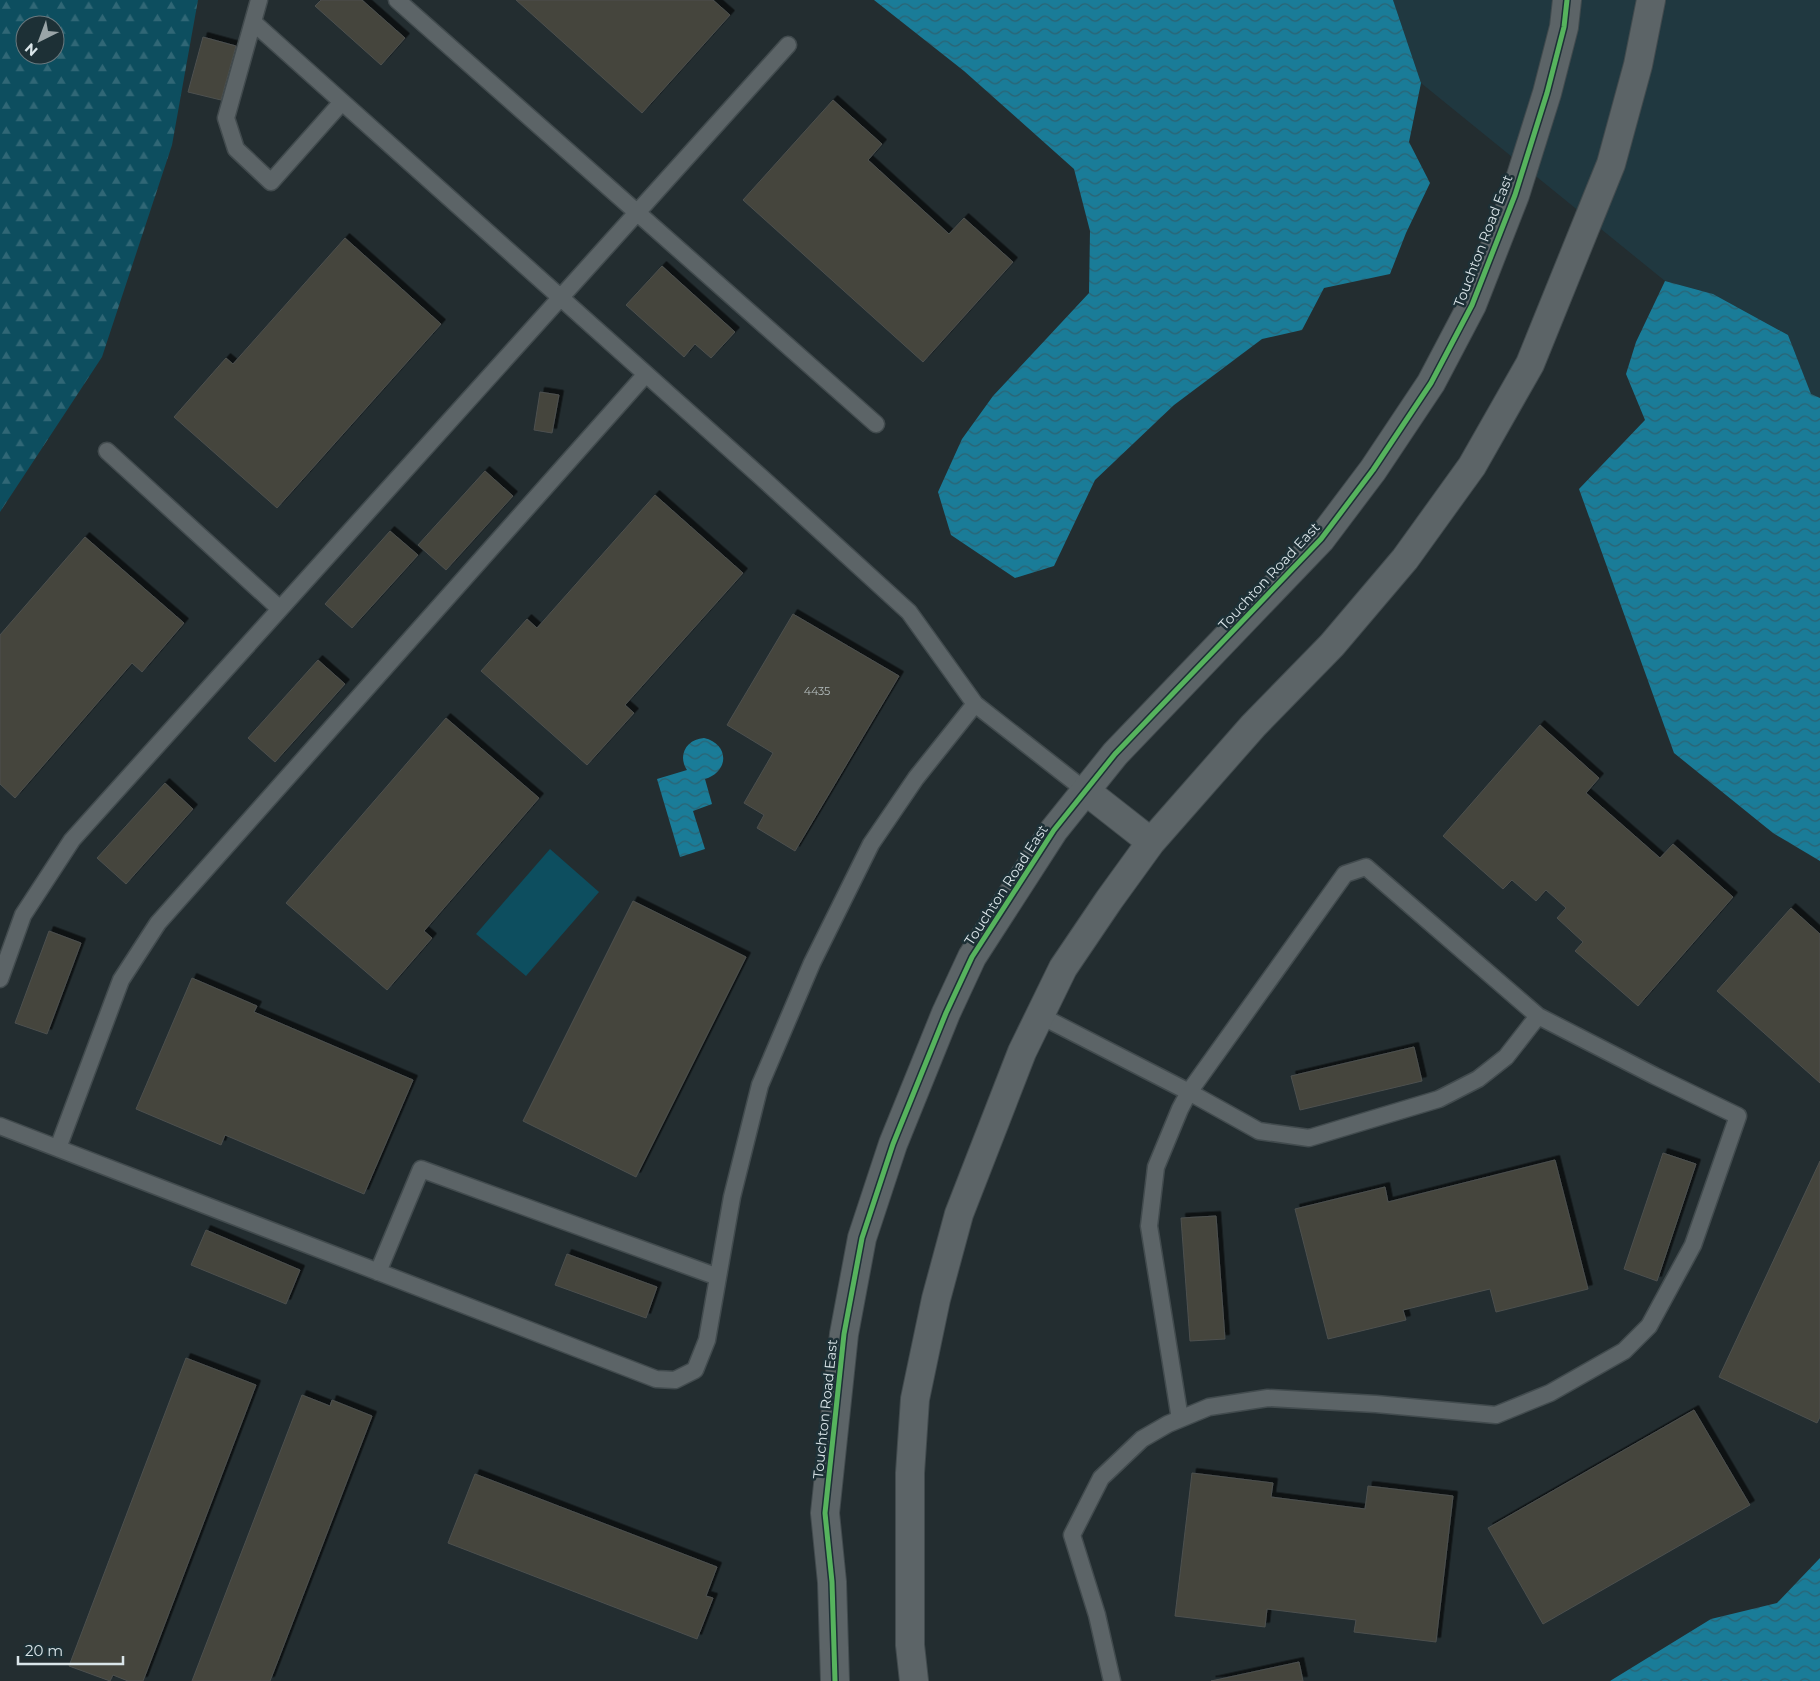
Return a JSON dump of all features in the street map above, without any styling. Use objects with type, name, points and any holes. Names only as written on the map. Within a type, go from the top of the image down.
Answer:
[{"type":"street","name":"Touchton Road East","points":[[835,1681],[832,1582],[825,1513],[844,1334],[862,1238],[893,1144],[911,1098],[972,957],[1054,830],[1115,754],[1321,540],[1373,470],[1431,383],[1472,305],[1515,195],[1548,93],[1564,26],[1566,0]]},
{"type":"street","points":[[914,1681],[910,1645],[910,1473],[916,1398],[936,1298],[959,1214],[1022,1052],[1063,968],[1151,842],[1253,726],[1332,645],[1387,581],[1472,466],[1530,364],[1611,164],[1638,64],[1651,0]]},
{"type":"street","points":[[1086,791],[1151,842]]},
{"type":"lane","points":[[259,0],[226,118],[236,149],[271,182],[342,102]]},
{"type":"lane","points":[[397,0],[876,424]]},
{"type":"lane","points":[[253,22],[909,612],[975,704],[1086,791]]},
{"type":"lane","points":[[0,979],[22,915],[72,840],[788,45]]},
{"type":"lane","points":[[58,1148],[121,980],[158,923],[646,374]]},
{"type":"lane","points":[[107,451],[280,609]]},
{"type":"lane","points":[[0,1126],[656,1379],[675,1380],[694,1370],[707,1340],[732,1197],[760,1085],[812,963],[871,844],[916,778],[975,704]]},
{"type":"lane","points":[[1112,1681],[1097,1615],[1072,1535],[1101,1478],[1142,1439],[1180,1419],[1209,1407],[1268,1398],[1376,1404],[1496,1415],[1550,1394],[1624,1351],[1648,1326],[1693,1245],[1738,1116],[1538,1016],[1366,867],[1345,874],[1189,1092],[1156,1166],[1149,1226],[1180,1419]]},
{"type":"lane","points":[[1039,1016],[1189,1092],[1259,1131],[1309,1138],[1439,1099],[1478,1079],[1506,1057],[1538,1016]]},
{"type":"lane","points":[[378,1272],[421,1169],[718,1277]]},
{"type":"shaded area","points":[[1393,0],[1820,0],[1820,398],[1811,395],[1788,335],[1713,294],[1665,281],[1421,83]]},
{"type":"green space","points":[[0,0],[198,0],[172,145],[102,357],[0,512]]},
{"type":"green space","points":[[550,849],[599,892],[526,976],[476,934]]},
{"type":"water","points":[[874,0],[1393,0],[1421,83],[1409,142],[1430,183],[1406,233],[1390,274],[1324,288],[1302,330],[1262,339],[1174,405],[1095,480],[1054,566],[1015,578],[951,535],[938,492],[962,439],[993,396],[1089,293],[1090,231],[1074,169],[964,71]]},
{"type":"water","points":[[1665,281],[1713,294],[1788,335],[1811,394],[1820,398],[1820,861],[1773,833],[1674,753],[1579,489],[1645,420],[1626,374],[1636,342]]},
{"type":"water","points":[[704,738],[719,746],[723,758],[722,765],[713,775],[705,779],[712,804],[693,811],[705,849],[680,857],[657,779],[687,770],[683,759],[685,749],[693,741]]},
{"type":"water","points":[[1820,1558],[1820,1681],[1610,1681],[1711,1619],[1777,1603]]},
{"type":"building","points":[[321,0],[362,0],[405,38],[381,65],[315,6]]},
{"type":"building","points":[[516,0],[713,0],[730,15],[642,113]]},
{"type":"building","points":[[203,37],[236,46],[221,100],[188,92]]},
{"type":"building","points":[[833,100],[882,144],[868,160],[949,234],[964,218],[1013,262],[923,362],[743,200]]},
{"type":"building","points":[[345,238],[441,324],[277,508],[174,417],[226,358],[233,364]]},
{"type":"building","points":[[662,266],[735,332],[711,358],[695,344],[684,357],[626,305]]},
{"type":"building","points":[[540,392],[559,395],[552,433],[534,430]]},
{"type":"building","points":[[485,471],[513,496],[446,570],[418,545]]},
{"type":"building","points":[[655,495],[743,573],[625,705],[634,713],[587,765],[481,671],[527,619],[537,628]]},
{"type":"building","points":[[390,531],[418,555],[352,628],[325,604]]},
{"type":"building","points":[[85,537],[184,623],[142,672],[132,663],[15,798],[0,784],[0,635]]},
{"type":"building","points":[[793,614],[899,676],[795,851],[757,828],[764,815],[744,803],[773,753],[727,725]]},
{"type":"building","points":[[318,660],[345,684],[275,762],[248,738]]},
{"type":"building","points":[[446,718],[539,798],[424,931],[432,938],[387,990],[286,903]]},
{"type":"building","points":[[1540,725],[1599,778],[1586,793],[1660,858],[1673,844],[1733,897],[1638,1006],[1575,951],[1583,942],[1557,918],[1566,908],[1546,890],[1536,901],[1512,880],[1503,889],[1443,836]]},
{"type":"building","points":[[165,783],[193,809],[126,884],[97,858]]},
{"type":"building","points":[[633,901],[746,957],[636,1177],[523,1121]]},
{"type":"building","points":[[1791,908],[1820,934],[1820,1083],[1717,991]]},
{"type":"building","points":[[49,931],[81,943],[47,1034],[15,1023]]},
{"type":"building","points":[[192,978],[257,1006],[254,1012],[413,1080],[364,1194],[225,1135],[221,1145],[136,1109]]},
{"type":"building","points":[[1414,1047],[1422,1081],[1300,1110],[1291,1076]]},
{"type":"building","points":[[1663,1153],[1696,1164],[1657,1281],[1624,1269]]},
{"type":"building","points":[[1555,1160],[1588,1289],[1496,1312],[1490,1289],[1403,1310],[1406,1320],[1328,1339],[1295,1209],[1385,1187],[1388,1202]]},
{"type":"building","points":[[1820,1161],[1820,1417],[1817,1423],[1719,1377]]},
{"type":"building","points":[[1216,1216],[1225,1339],[1190,1341],[1181,1218]]},
{"type":"building","points":[[206,1230],[300,1270],[286,1304],[191,1265]]},
{"type":"building","points":[[567,1254],[657,1287],[646,1318],[555,1285]]},
{"type":"building","points":[[186,1358],[256,1385],[143,1681],[128,1681],[113,1675],[110,1681],[69,1666]]},
{"type":"building","points":[[302,1395],[330,1406],[332,1400],[372,1416],[270,1681],[192,1681]]},
{"type":"building","points":[[1694,1410],[1750,1505],[1543,1624],[1488,1528]]},
{"type":"building","points":[[1192,1473],[1273,1483],[1271,1497],[1365,1509],[1368,1486],[1453,1496],[1436,1642],[1354,1632],[1356,1620],[1267,1609],[1265,1627],[1175,1616]]},
{"type":"building","points":[[475,1474],[717,1567],[706,1596],[713,1598],[697,1639],[448,1543]]},
{"type":"building","points":[[1299,1662],[1303,1681],[1211,1681]]},
{"type":"cycle path","points":[[835,1681],[832,1582],[825,1513],[844,1334],[862,1238],[893,1144],[946,1013],[972,957],[1054,830],[1115,754],[1321,539],[1373,470],[1431,383],[1472,305],[1515,195],[1547,93],[1564,27],[1567,0]]}]
